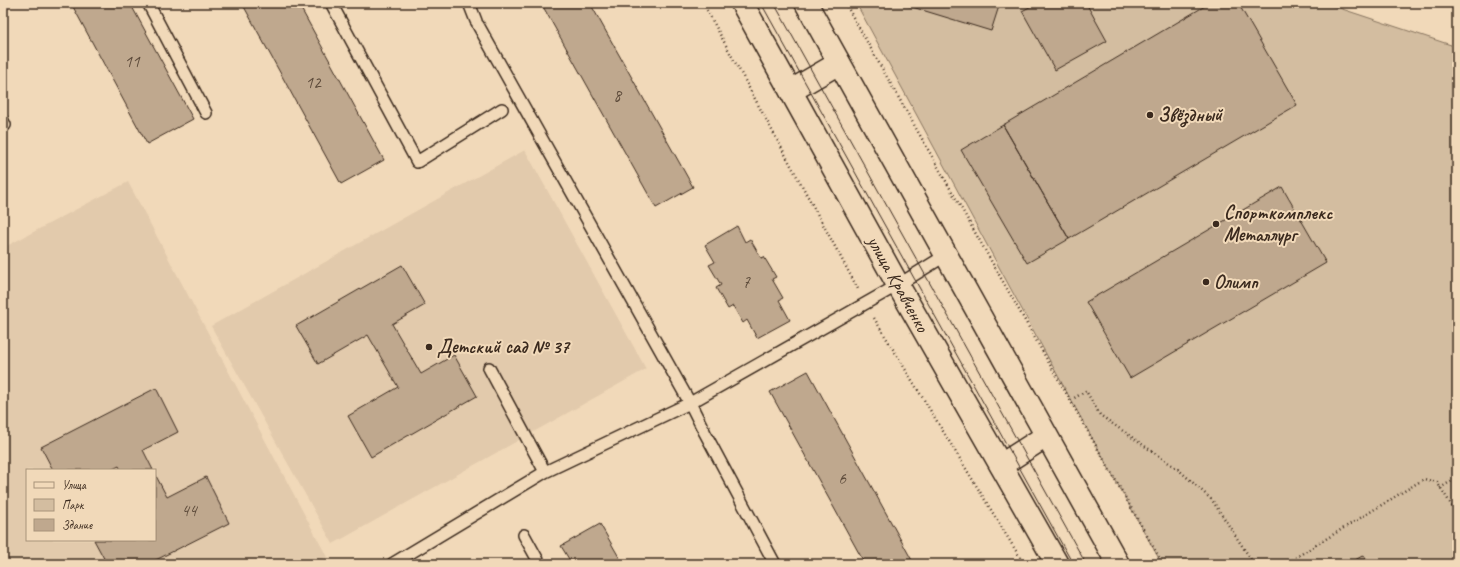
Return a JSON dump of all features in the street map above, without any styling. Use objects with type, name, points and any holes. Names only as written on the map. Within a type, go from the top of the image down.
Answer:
[{"type":"main road","name":"улица Кравченко","points":[[742,3],[898,285],[1057,564]]},
{"type":"main road","points":[[806,3],[1118,564]]},
{"type":"main road","points":[[791,91],[839,63]]},
{"type":"main road","points":[[1001,465],[1046,436]]},
{"type":"lane","points":[[148,3],[206,113]]},
{"type":"lane","points":[[331,3],[417,162],[502,109]]},
{"type":"lane","points":[[469,3],[477,23],[690,403],[775,564]]},
{"type":"lane","points":[[392,564],[545,472],[690,403],[898,285],[946,255]]},
{"type":"lane","points":[[489,368],[545,472]]},
{"type":"lane","points":[[524,535],[540,564]]},
{"type":"path","points":[[845,3],[1163,564]]},
{"type":"path","points":[[1071,400],[1086,391],[1100,415],[1179,470],[1212,500],[1254,564]]},
{"type":"path","points":[[1440,488],[1457,478]]},
{"type":"path","points":[[1285,564],[1424,479],[1437,482],[1457,514]]},
{"type":"shaded area","name":"Детский сад № 37","points":[[525,150],[646,369],[333,544],[211,326]]},
{"type":"shaded area","points":[[128,182],[327,557],[313,564],[3,564],[3,248]]},
{"type":"green space","name":"Спорткомплекс Металлург","points":[[856,3],[1324,3],[1457,47],[1457,564],[1162,564],[1071,400]]},
{"type":"building","points":[[71,3],[130,3],[193,119],[147,144]]},
{"type":"building","points":[[242,3],[298,3],[384,160],[341,184]]},
{"type":"building","points":[[541,3],[590,3],[693,187],[656,208]]},
{"type":"building","points":[[899,3],[1000,3],[991,31]]},
{"type":"building","points":[[1037,3],[1086,3],[1107,41],[1055,70],[1022,11]]},
{"type":"building","name":"Звёздный","points":[[1210,3],[1238,3],[1297,105],[1069,239],[1003,125]]},
{"type":"building","points":[[1003,125],[1069,239],[1027,263],[961,150]]},
{"type":"building","name":"Олимп","points":[[1282,187],[1326,263],[1130,378],[1086,302]]},
{"type":"building","points":[[737,226],[745,242],[750,239],[761,258],[764,257],[776,277],[772,279],[783,298],[779,300],[790,320],[757,338],[747,320],[743,323],[733,306],[728,309],[716,288],[721,285],[709,265],[715,262],[705,245]]},
{"type":"building","points":[[402,265],[425,305],[392,324],[421,374],[454,355],[477,396],[371,457],[348,416],[398,387],[368,335],[318,364],[296,326]]},
{"type":"building","points":[[808,371],[914,564],[865,564],[770,392]]},
{"type":"building","points":[[156,388],[178,432],[143,450],[152,469],[120,469],[119,466],[113,469],[52,469],[41,447]]},
{"type":"building","points":[[156,476],[167,497],[206,477],[229,523],[148,564],[107,564],[95,541],[156,541]]},
{"type":"building","points":[[600,524],[623,564],[572,564],[561,546]]},
{"type":"building","points":[[1364,555],[1369,564],[1348,564]]},
{"type":"tram line","points":[[761,3],[1073,564]]},
{"type":"tram line","points":[[774,3],[1086,564]]},
{"type":"place","name":"Звёздный","points":[[1150,115]]},
{"type":"place","name":"Спорткомплекс Металлург","points":[[1216,224]]},
{"type":"place","name":"Олимп","points":[[1206,282]]},
{"type":"place","name":"Детский сад № 37","points":[[429,347]]}]
